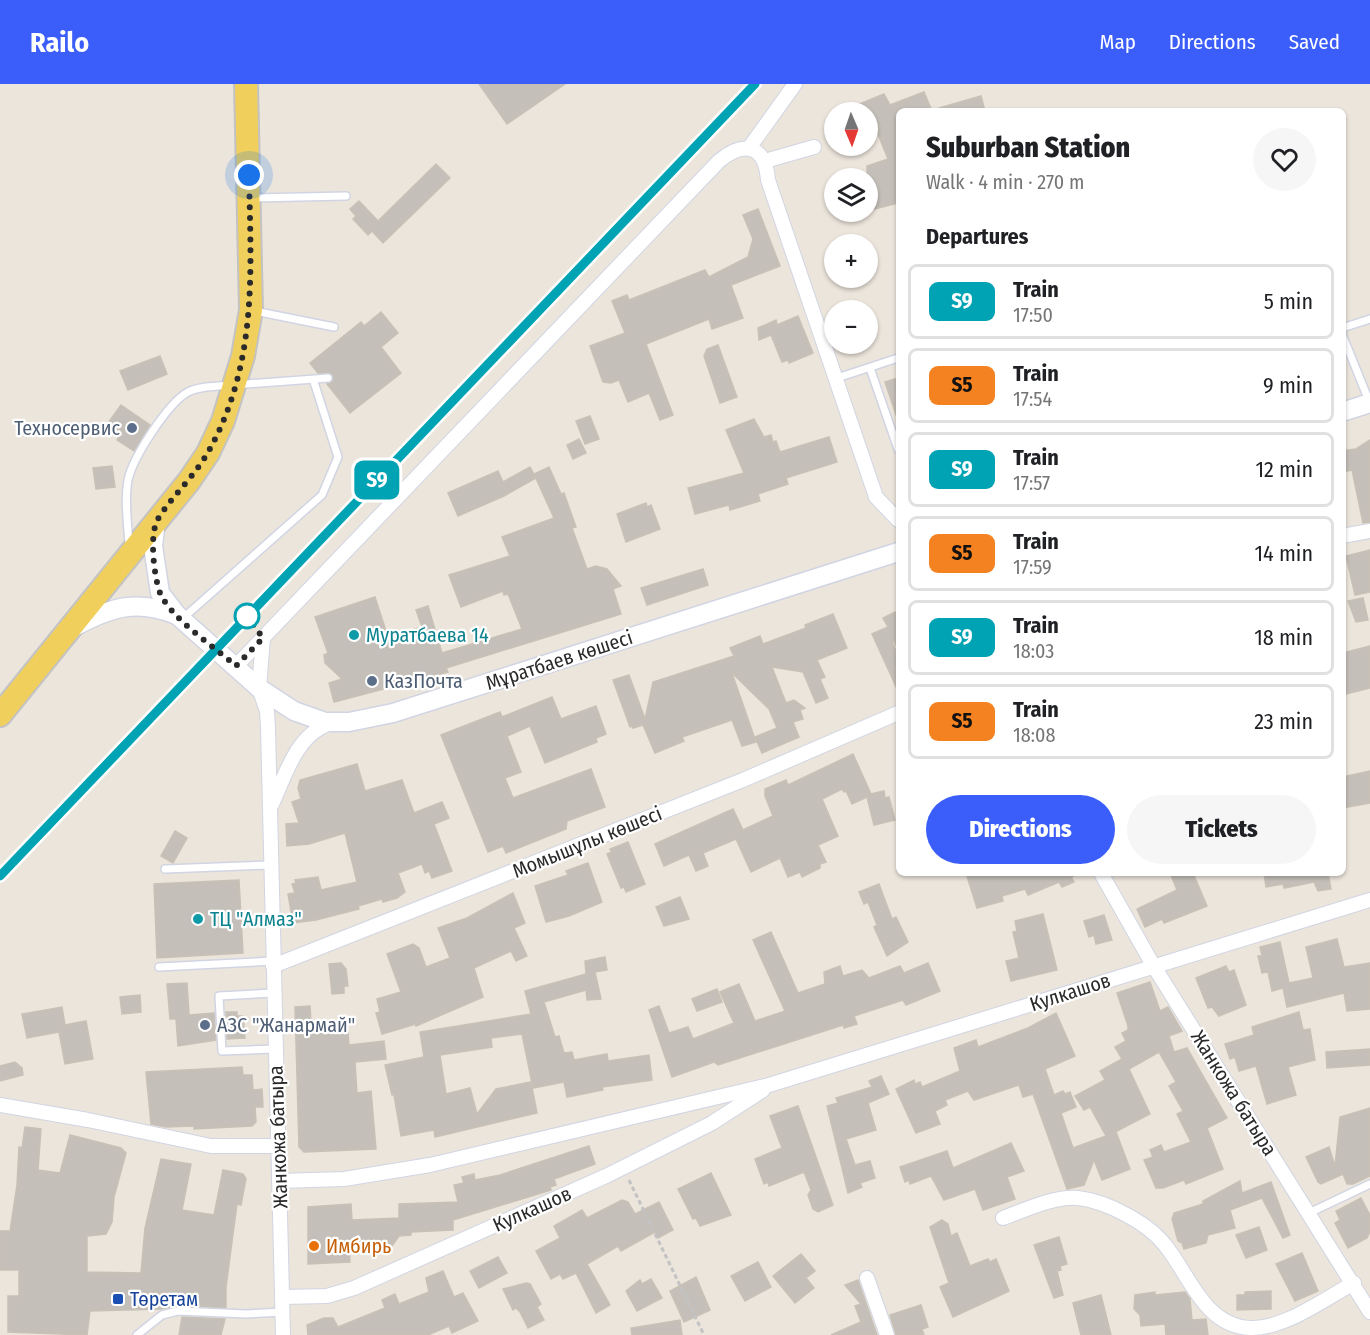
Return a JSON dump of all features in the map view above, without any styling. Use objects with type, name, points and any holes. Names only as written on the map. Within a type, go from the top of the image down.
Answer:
[{"type":"main road","points":[[0,715],[189,481],[208,453],[223,421],[235,385],[251,310],[246,84]]},
{"type":"street","points":[[236,666],[718,161],[729,153],[749,148],[780,101],[795,84]]},
{"type":"street","points":[[765,161],[814,147]]},
{"type":"street","points":[[749,148],[765,161],[768,180],[876,497],[896,518]]},
{"type":"street","points":[[1346,411],[1370,403]]},
{"type":"street","points":[[156,521],[153,546],[160,593],[180,617]]},
{"type":"street","points":[[1346,535],[1370,531]]},
{"type":"street","name":"Мұратбаев көшесі","points":[[180,617],[259,688],[309,718],[334,722],[393,713],[896,553]]},
{"type":"street","points":[[68,631],[104,611],[124,607],[146,606],[180,617]]},
{"type":"street","points":[[259,688],[263,638]]},
{"type":"street","name":"Жанкожа батыра","points":[[259,688],[267,711],[277,1146],[284,1335]]},
{"type":"street","name":"Момышұлы көшесі","points":[[273,963],[743,780],[896,714]]},
{"type":"street","points":[[270,808],[285,774],[304,741],[323,725],[334,722]]},
{"type":"street","name":"Жанкожа батыра","points":[[1103,876],[1153,966],[1354,1283],[1370,1312]]},
{"type":"street","name":"Кулкашов","points":[[279,1181],[344,1179],[430,1165],[769,1085],[1370,900]]},
{"type":"street","name":"Кулкашов","points":[[282,1297],[327,1296],[354,1288],[624,1168],[712,1124],[769,1085]]},
{"type":"street","points":[[0,1105],[88,1119],[211,1146],[277,1146]]},
{"type":"street","points":[[1003,1218],[1059,1200],[1078,1198],[1110,1208],[1143,1223],[1164,1243],[1212,1312],[1243,1331],[1267,1326],[1290,1317],[1354,1283]]},
{"type":"street","points":[[867,1278],[887,1335]]},
{"type":"lane","points":[[249,198],[346,196]]},
{"type":"lane","points":[[251,310],[334,327]]},
{"type":"lane","points":[[1346,327],[1370,319]]},
{"type":"lane","points":[[1346,344],[1370,403]]},
{"type":"lane","points":[[837,378],[896,359]]},
{"type":"lane","points":[[870,368],[896,443]]},
{"type":"lane","points":[[129,553],[126,503],[128,480],[134,463],[172,404],[189,391],[235,385],[314,382],[328,378]]},
{"type":"lane","points":[[180,617],[321,495],[338,457],[314,382]]},
{"type":"lane","points":[[165,869],[270,865]]},
{"type":"lane","points":[[159,967],[273,963]]},
{"type":"lane","points":[[274,993],[219,996],[222,1052],[275,1048]]},
{"type":"lane","points":[[1309,1212],[1370,1184]]},
{"type":"lane","points":[[137,1335],[162,1315],[178,1311],[246,1314],[283,1312]]},
{"type":"path","points":[[624,1168],[704,1335]]},
{"type":"building","points":[[479,84],[565,84],[507,124]]},
{"type":"building","points":[[924,92],[931,108],[896,108],[896,204],[878,208],[878,168],[867,168],[867,166],[888,159],[878,134],[878,102],[864,102],[884,94],[890,105]]},
{"type":"building","points":[[981,96],[984,108],[939,108]]},
{"type":"building","points":[[436,164],[450,178],[383,243],[372,231],[368,235],[353,219],[356,216],[350,209],[359,201],[378,221]]},
{"type":"building","points":[[758,209],[780,266],[731,285],[743,318],[712,329],[709,319],[646,344],[673,415],[660,420],[649,393],[628,402],[619,380],[611,383],[603,382],[590,346],[625,333],[612,301],[627,295],[629,300],[705,270],[709,277],[748,257],[753,239],[743,215]]},
{"type":"building","points":[[381,312],[398,333],[381,347],[401,373],[350,413],[327,384],[333,381],[332,374],[318,373],[310,363],[361,322],[364,326]]},
{"type":"building","points":[[798,316],[813,353],[789,363],[788,360],[782,362],[771,335],[759,340],[758,328],[776,320],[777,325]]},
{"type":"building","points":[[718,345],[737,397],[720,403],[704,356],[707,349]]},
{"type":"building","points":[[160,356],[167,374],[128,390],[120,371]]},
{"type":"building","points":[[896,379],[896,415],[885,382]]},
{"type":"building","points":[[121,405],[150,425],[134,451],[117,440],[122,432],[108,423]]},
{"type":"building","points":[[590,416],[599,439],[585,444],[576,421]]},
{"type":"building","points":[[754,419],[764,437],[771,435],[773,442],[776,441],[780,452],[829,437],[837,462],[786,478],[788,484],[758,494],[760,501],[730,510],[729,505],[695,514],[688,488],[744,473],[726,430]]},
{"type":"building","points":[[579,439],[586,453],[573,459],[567,445]]},
{"type":"building","points":[[1370,440],[1370,522],[1363,523],[1352,470],[1346,471],[1346,450],[1356,449]]},
{"type":"building","points":[[112,466],[115,487],[96,489],[93,468]]},
{"type":"building","points":[[530,467],[536,478],[504,496],[458,516],[448,493],[498,471],[503,482]]},
{"type":"building","points":[[549,467],[561,494],[564,493],[576,527],[572,528],[587,569],[596,566],[607,569],[621,586],[613,589],[621,614],[446,668],[448,672],[334,702],[329,683],[342,679],[325,663],[324,655],[328,653],[315,617],[375,597],[388,637],[422,627],[416,610],[428,606],[442,653],[522,629],[508,594],[504,595],[503,591],[461,607],[449,575],[510,556],[502,537],[554,518],[534,474]]},
{"type":"building","points":[[646,503],[647,507],[651,505],[660,529],[626,542],[617,514]]},
{"type":"building","points":[[1370,550],[1370,592],[1355,595],[1346,556]]},
{"type":"building","points":[[703,569],[708,585],[647,605],[641,588]]},
{"type":"building","points":[[1363,598],[1368,620],[1356,622],[1348,601]]},
{"type":"building","points":[[895,612],[896,614],[896,646],[894,641],[892,642],[896,651],[896,687],[872,634],[888,627],[883,618]]},
{"type":"building","points":[[833,614],[847,648],[817,660],[825,677],[820,679],[828,698],[816,703],[803,672],[772,667],[786,703],[794,700],[805,708],[800,710],[803,719],[793,722],[799,737],[762,753],[755,737],[777,728],[769,709],[732,673],[756,742],[742,746],[732,720],[682,737],[684,741],[655,753],[643,725],[630,727],[613,680],[629,675],[645,719],[653,682],[734,656],[730,648],[760,636],[763,644],[806,628],[805,625]]},
{"type":"building","points":[[1370,646],[1370,688],[1346,694],[1346,652]]},
{"type":"building","points":[[552,697],[561,719],[596,706],[606,734],[596,738],[597,742],[545,763],[530,726],[507,736],[521,772],[505,778],[513,798],[591,769],[605,807],[567,821],[566,829],[506,853],[503,846],[488,852],[441,735],[500,712],[502,717]]},
{"type":"building","points":[[853,754],[871,794],[884,791],[885,798],[889,797],[895,820],[874,825],[867,797],[852,804],[846,791],[842,789],[822,799],[838,836],[818,845],[826,862],[820,864],[820,868],[802,877],[800,872],[788,877],[780,858],[751,872],[736,839],[703,853],[708,866],[696,871],[689,855],[664,866],[655,844],[733,809],[743,830],[773,816],[765,796],[765,789],[786,780],[788,785]]},
{"type":"building","points":[[357,764],[365,791],[402,780],[414,813],[442,802],[449,818],[434,824],[452,871],[432,878],[429,871],[425,873],[422,864],[398,873],[405,892],[397,898],[383,902],[382,899],[358,906],[359,909],[316,920],[293,923],[288,894],[295,893],[292,884],[296,883],[295,880],[318,877],[321,890],[357,882],[345,833],[309,844],[287,846],[286,824],[299,823],[292,802],[301,799],[298,788],[300,780]]},
{"type":"building","points":[[1370,771],[1370,803],[1346,807],[1346,776]]},
{"type":"building","points":[[175,831],[187,838],[173,863],[161,856]]},
{"type":"building","points":[[628,842],[645,884],[626,892],[624,887],[621,888],[607,854],[612,852],[610,849]]},
{"type":"building","points":[[588,863],[602,902],[569,916],[546,922],[535,886],[568,875],[566,871]]},
{"type":"building","points":[[967,876],[1073,876],[1071,877],[1074,882],[1062,887],[1059,882],[1028,895],[1025,889],[1002,896],[1003,901],[977,908]]},
{"type":"building","points":[[1171,876],[1194,876],[1207,906],[1164,923],[1162,919],[1145,927],[1137,909],[1177,890]]},
{"type":"building","points":[[1264,876],[1329,876],[1331,889],[1318,891],[1314,882],[1284,888],[1283,884],[1266,887]]},
{"type":"building","name":"ТЦ \"Алмаз\"","points":[[239,880],[243,953],[157,958],[154,884]]},
{"type":"building","points":[[879,884],[892,919],[896,917],[908,942],[887,956],[874,927],[877,925],[868,902],[864,904],[859,892]]},
{"type":"building","points":[[513,893],[525,923],[514,928],[527,956],[516,961],[511,951],[474,968],[483,997],[416,1026],[416,1024],[382,1034],[376,1013],[380,1012],[377,999],[401,992],[387,954],[413,944],[419,948],[426,967],[450,958],[438,928],[467,918]]},
{"type":"building","points":[[680,897],[689,919],[664,926],[656,907]]},
{"type":"building","points":[[1043,914],[1057,970],[1011,981],[1006,961],[1019,958],[1013,932],[1017,931],[1015,921]]},
{"type":"building","points":[[1104,915],[1112,940],[1096,944],[1094,935],[1089,937],[1084,921]]},
{"type":"building","points":[[771,932],[798,993],[825,984],[824,972],[840,966],[843,976],[862,970],[869,978],[900,966],[904,973],[928,963],[940,991],[906,1005],[903,1000],[854,1016],[857,1024],[844,1028],[843,1025],[718,1065],[714,1062],[672,1077],[649,1010],[659,1006],[669,1033],[688,1027],[693,1039],[734,1023],[720,992],[739,984],[755,1021],[785,1011],[753,940]]},
{"type":"building","points":[[1337,939],[1344,967],[1370,963],[1370,1009],[1347,1011],[1344,993],[1287,1007],[1283,988],[1272,991],[1268,972],[1262,973],[1258,956],[1262,956],[1260,947],[1280,942],[1289,983],[1313,978],[1306,947]]},
{"type":"building","points":[[605,957],[607,970],[595,972],[601,999],[587,1000],[586,990],[544,1002],[555,1037],[559,1036],[564,1053],[572,1052],[574,1060],[607,1054],[608,1061],[649,1055],[652,1080],[602,1087],[603,1090],[567,1097],[564,1082],[533,1088],[522,1034],[491,1038],[492,1047],[440,1055],[446,1094],[470,1088],[477,1114],[496,1089],[531,1082],[537,1113],[435,1137],[434,1130],[401,1136],[394,1095],[392,1095],[385,1065],[424,1057],[420,1032],[531,1014],[525,991],[586,974],[585,961]]},
{"type":"building","points":[[341,963],[346,969],[348,986],[344,986],[344,993],[332,994],[329,964]]},
{"type":"building","points":[[1226,966],[1229,972],[1234,970],[1246,1005],[1219,1016],[1212,1007],[1208,1008],[1196,978]]},
{"type":"building","points":[[1150,982],[1160,1011],[1168,1007],[1182,1031],[1169,1036],[1174,1052],[1187,1048],[1227,1118],[1207,1128],[1223,1169],[1186,1184],[1184,1180],[1163,1188],[1156,1188],[1144,1160],[1153,1157],[1150,1150],[1161,1145],[1164,1152],[1191,1142],[1177,1114],[1183,1111],[1169,1086],[1176,1082],[1159,1052],[1129,1069],[1150,1114],[1113,1133],[1116,1132],[1130,1169],[1102,1180],[1094,1160],[1084,1185],[1067,1189],[1033,1094],[1023,1097],[1019,1085],[974,1100],[968,1091],[945,1100],[947,1105],[935,1111],[940,1124],[916,1133],[896,1089],[914,1080],[915,1084],[920,1082],[922,1087],[960,1071],[954,1048],[976,1040],[978,1047],[1028,1028],[1056,1013],[1075,1056],[1045,1069],[1054,1095],[1063,1091],[1065,1094],[1070,1092],[1076,1107],[1061,1113],[1073,1148],[1106,1136],[1090,1107],[1084,1110],[1075,1096],[1105,1080],[1100,1071],[1122,1059],[1115,1047],[1126,1041],[1122,1033],[1128,1030],[1128,1026],[1117,993]]},
{"type":"building","points":[[187,983],[189,1015],[214,1013],[216,1040],[178,1046],[176,1019],[170,1019],[167,984]]},
{"type":"building","points":[[717,989],[722,1002],[697,1011],[692,999]]},
{"type":"building","points":[[140,995],[141,1012],[122,1014],[120,997]]},
{"type":"building","points":[[310,1006],[311,1023],[334,1022],[335,1033],[348,1032],[349,1045],[384,1041],[386,1059],[355,1062],[357,1093],[371,1091],[376,1149],[304,1152],[299,1147],[295,1007]]},
{"type":"building","points":[[62,1007],[65,1025],[86,1021],[93,1059],[65,1064],[59,1032],[27,1038],[22,1014]]},
{"type":"building","points":[[226,1012],[237,1012],[237,1016],[243,1016],[245,1038],[227,1039]]},
{"type":"building","points":[[1299,1012],[1303,1030],[1310,1029],[1315,1060],[1288,1067],[1296,1095],[1267,1104],[1256,1066],[1239,1071],[1235,1057],[1230,1059],[1225,1044],[1254,1035],[1252,1027]]},
{"type":"building","points":[[1370,1049],[1370,1065],[1327,1068],[1326,1052]]},
{"type":"building","points":[[15,1062],[22,1068],[23,1075],[0,1081],[0,1066]]},
{"type":"building","points":[[242,1067],[243,1075],[252,1075],[253,1090],[262,1089],[263,1107],[255,1107],[256,1122],[252,1126],[194,1129],[194,1126],[166,1127],[151,1124],[146,1072]]},
{"type":"building","points":[[881,1076],[889,1094],[868,1103],[876,1130],[846,1139],[855,1165],[870,1161],[875,1178],[860,1183],[862,1187],[848,1193],[827,1106],[838,1103],[836,1098],[872,1087],[869,1081]]},
{"type":"building","points":[[798,1106],[833,1205],[818,1212],[813,1209],[808,1195],[811,1190],[804,1172],[769,1186],[768,1182],[764,1184],[755,1159],[782,1148],[770,1116]]},
{"type":"building","points":[[1370,1108],[1370,1176],[1353,1184],[1347,1184],[1343,1174],[1321,1184],[1318,1182],[1306,1157],[1329,1147],[1335,1166],[1340,1117]]},
{"type":"building","points":[[25,1127],[41,1129],[38,1170],[60,1173],[70,1135],[121,1148],[126,1153],[114,1197],[112,1222],[106,1234],[87,1236],[87,1272],[141,1273],[145,1228],[161,1159],[191,1164],[182,1210],[214,1215],[223,1170],[243,1174],[246,1179],[241,1205],[237,1204],[226,1287],[226,1308],[178,1305],[162,1309],[90,1311],[87,1335],[8,1332],[8,1296],[19,1296],[19,1270],[0,1270],[0,1231],[10,1231],[17,1185],[19,1147],[22,1148]]},
{"type":"building","points":[[1011,1143],[1024,1171],[1007,1177],[1015,1199],[983,1210],[975,1189],[944,1200],[931,1176],[910,1184],[909,1180],[905,1182],[900,1167],[947,1151],[953,1168]]},
{"type":"building","points":[[589,1146],[595,1164],[554,1179],[556,1185],[550,1187],[551,1190],[453,1220],[453,1230],[411,1232],[411,1235],[399,1236],[392,1246],[349,1248],[350,1262],[308,1264],[308,1207],[351,1204],[352,1220],[399,1218],[399,1204],[458,1202],[454,1185],[464,1183],[462,1177],[474,1174],[475,1180],[500,1175]]},
{"type":"building","points":[[711,1173],[731,1215],[700,1226],[696,1218],[693,1219],[678,1189]]},
{"type":"building","points":[[1240,1181],[1242,1193],[1271,1182],[1290,1235],[1283,1238],[1262,1198],[1230,1210],[1235,1228],[1208,1235],[1206,1243],[1184,1249],[1182,1243],[1178,1241],[1172,1219],[1174,1213],[1203,1204],[1203,1201]]},
{"type":"building","points":[[1361,1198],[1370,1215],[1370,1231],[1367,1238],[1348,1248],[1335,1223],[1340,1220],[1336,1211]]},
{"type":"building","points":[[622,1200],[628,1202],[635,1214],[659,1202],[673,1230],[658,1238],[655,1232],[621,1251],[618,1246],[587,1264],[610,1305],[596,1313],[576,1273],[563,1279],[560,1274],[551,1279],[536,1251],[560,1238],[554,1226],[582,1210],[587,1218]]},
{"type":"building","points":[[942,1220],[948,1224],[951,1236],[957,1233],[970,1266],[988,1259],[990,1262],[996,1259],[1009,1291],[953,1317],[940,1287],[949,1283],[930,1227]]},
{"type":"building","points":[[1259,1227],[1267,1250],[1246,1258],[1236,1235]]},
{"type":"building","points":[[1059,1237],[1067,1264],[1060,1266],[1061,1270],[1057,1271],[1063,1295],[1054,1298],[1034,1245]]},
{"type":"building","points":[[1302,1253],[1318,1291],[1295,1301],[1276,1264]]},
{"type":"building","points":[[801,1254],[815,1271],[806,1278],[814,1288],[795,1303],[773,1276]]},
{"type":"building","points":[[498,1257],[507,1273],[479,1288],[470,1271]]},
{"type":"building","points":[[758,1262],[771,1287],[745,1301],[731,1276]]},
{"type":"building","points":[[443,1271],[454,1297],[463,1293],[478,1321],[452,1333],[449,1326],[428,1335],[308,1335],[307,1325],[324,1318],[333,1318],[338,1327],[385,1308],[382,1300],[395,1294],[399,1304],[429,1292],[426,1278]]},
{"type":"building","points":[[696,1277],[710,1310],[684,1322],[670,1291]]},
{"type":"building","points":[[651,1279],[662,1298],[637,1311],[626,1291],[640,1280],[642,1284]]},
{"type":"building","points":[[858,1280],[877,1335],[831,1335],[861,1322],[855,1306],[861,1304],[845,1285]]},
{"type":"building","points":[[530,1284],[541,1304],[537,1307],[544,1320],[528,1328],[520,1312],[516,1308],[513,1310],[503,1289]]},
{"type":"building","points":[[1271,1291],[1271,1309],[1237,1310],[1237,1295],[1245,1295],[1245,1292]]},
{"type":"building","points":[[1155,1292],[1155,1295],[1185,1292],[1190,1299],[1192,1320],[1206,1319],[1208,1335],[1166,1335],[1165,1324],[1141,1326],[1140,1315],[1134,1309],[1135,1295]]},
{"type":"building","points":[[1101,1295],[1111,1335],[1081,1335],[1073,1303]]},
{"type":"building","points":[[921,1305],[928,1327],[922,1329],[924,1335],[896,1335],[890,1315]]},
{"type":"building","points":[[182,1317],[225,1319],[221,1335],[179,1335]]},
{"type":"building","points":[[680,1320],[682,1335],[632,1335],[631,1328]]},
{"type":"railway","points":[[0,876],[755,84]]},
{"type":"train","name":"S9","points":[[0,876],[755,84]]},
{"type":"place","name":"Техносервис","points":[[132,428]]},
{"type":"place","name":"Муратбаева 14","points":[[354,635]]},
{"type":"place","name":"КазПочта","points":[[372,681]]},
{"type":"place","name":"ТЦ \"Алмаз\"","points":[[198,919]]},
{"type":"place","name":"АЗС \"Жанармай\"","points":[[205,1025]]},
{"type":"place","name":"Имбирь","points":[[314,1246]]},
{"type":"place","name":"Төретам","points":[[118,1299]]},
{"type":"route","points":[[247,616],[263,638],[236,666],[177,615],[160,593],[153,546],[156,521],[189,481],[208,453],[223,421],[243,356],[251,310],[252,284],[249,175]]}]
